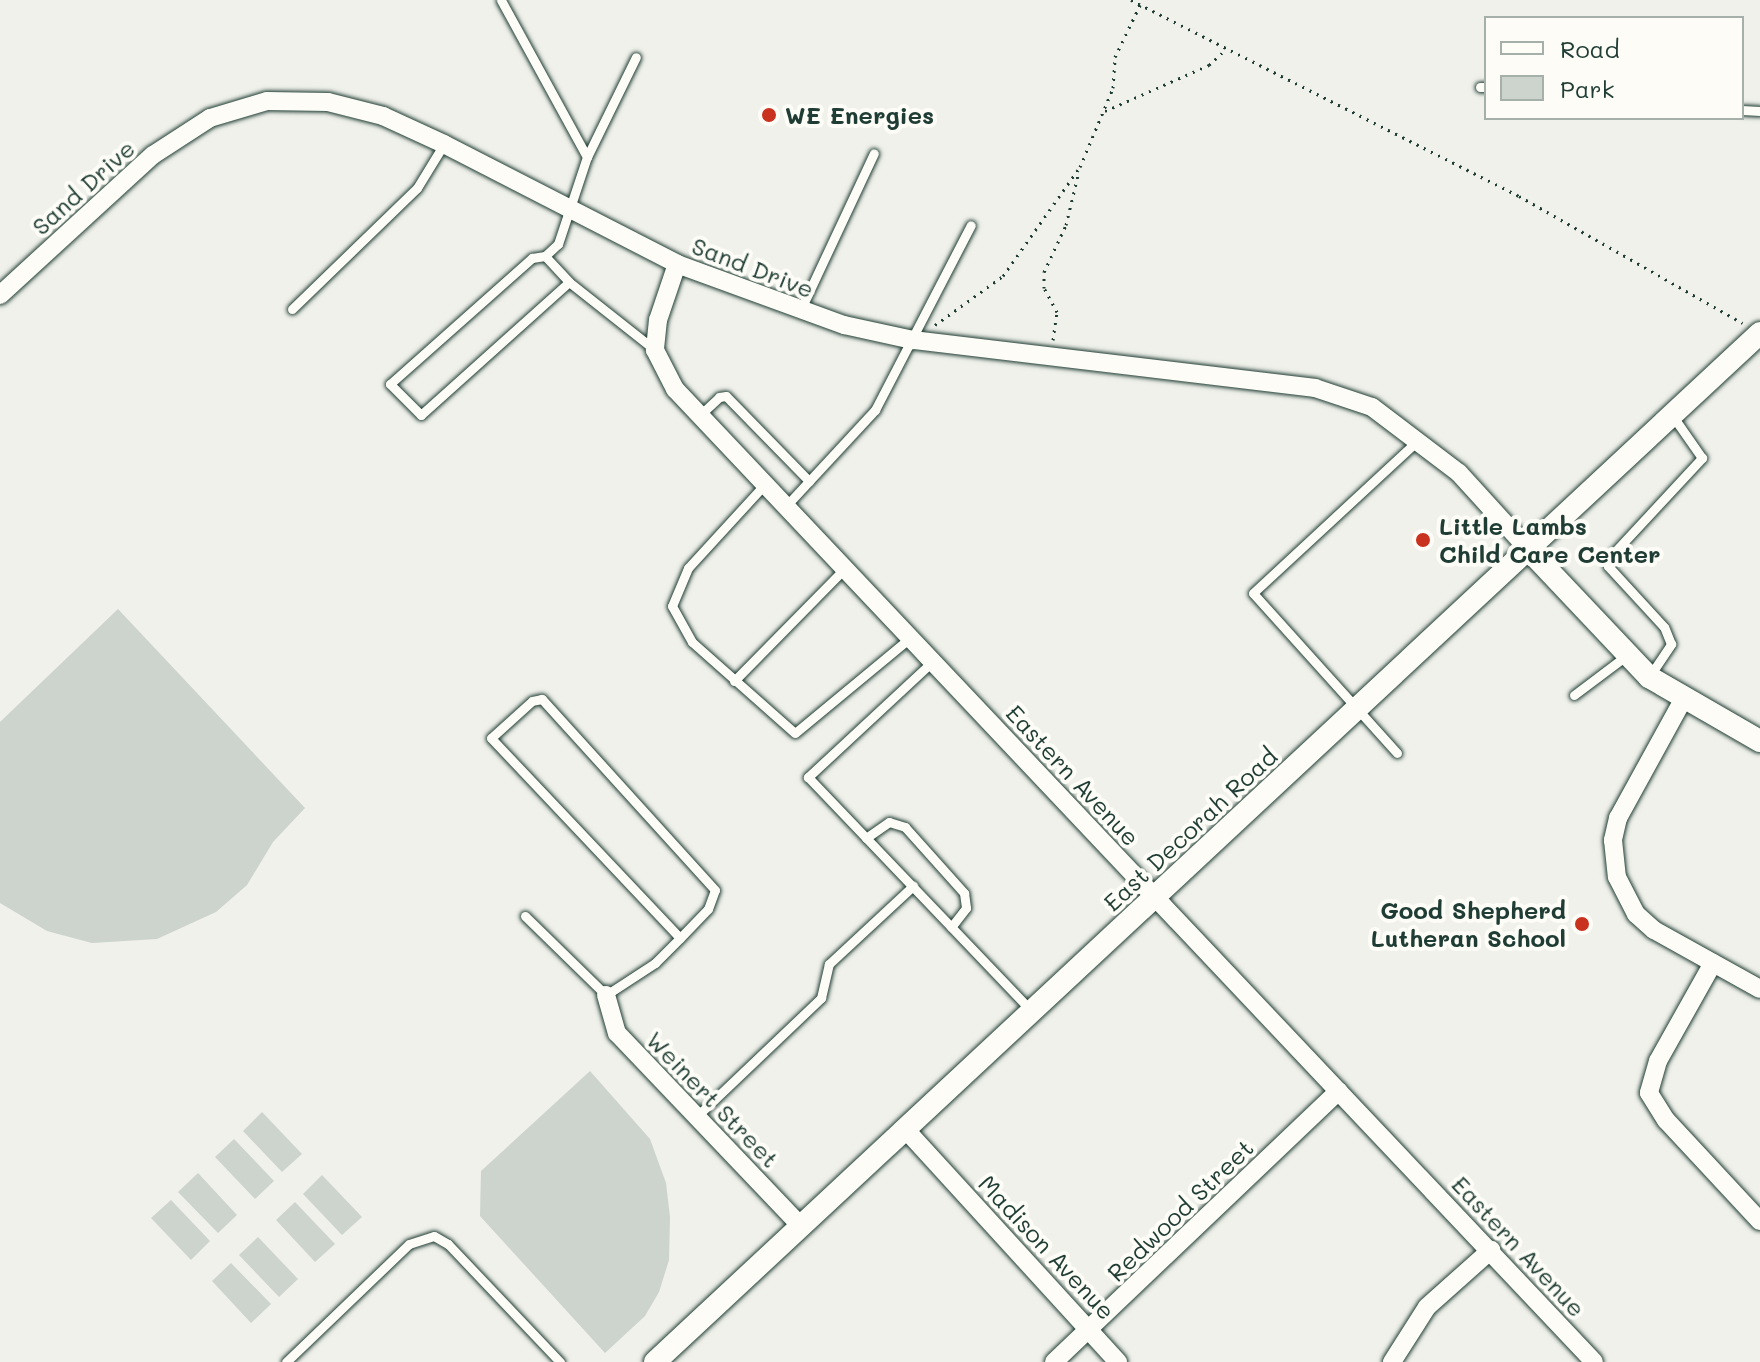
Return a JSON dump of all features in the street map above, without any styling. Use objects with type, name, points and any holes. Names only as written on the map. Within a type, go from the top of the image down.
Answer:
[{"type":"street","name":"Sand Drive","points":[[0,295],[153,155],[210,118],[267,101],[328,102],[383,116],[444,144],[677,264],[800,311],[913,340],[1315,388],[1372,407],[1459,473],[1529,550]]},
{"type":"street","points":[[655,350],[658,320],[677,264]]},
{"type":"street","name":"East Decorah Road","points":[[655,1362],[1529,550],[1756,331]]},
{"type":"street","name":"Eastern Avenue","points":[[655,350],[660,368],[700,415],[1594,1362]]},
{"type":"street","points":[[1529,550],[1649,677],[1760,741]]},
{"type":"street","points":[[1684,698],[1627,797],[1613,860],[1636,914],[1760,989]]},
{"type":"street","points":[[1713,963],[1641,1094],[1760,1221]]},
{"type":"street","name":"Weinert Street","points":[[606,995],[617,1033],[801,1226]]},
{"type":"street","name":"Redwood Street","points":[[1054,1362],[1339,1091]]},
{"type":"street","name":"Madison Avenue","points":[[907,1131],[1091,1328],[1118,1362]]},
{"type":"street","points":[[1392,1362],[1427,1307],[1491,1250]]},
{"type":"lane","points":[[501,0],[587,157]]},
{"type":"lane","points":[[569,282],[421,415],[390,384],[532,258],[545,256],[558,244],[587,157],[636,57]]},
{"type":"lane","points":[[292,309],[417,188],[444,144]]},
{"type":"lane","points":[[800,311],[874,153]]},
{"type":"lane","points":[[786,506],[875,410],[971,225]]},
{"type":"lane","points":[[545,256],[569,282],[655,350]]},
{"type":"lane","points":[[700,415],[719,397],[726,396],[809,481]]},
{"type":"lane","points":[[1649,677],[1671,644],[1664,627],[1608,566],[1609,558],[1702,458],[1672,415]]},
{"type":"lane","points":[[1397,753],[1253,593],[1418,440]]},
{"type":"lane","points":[[765,484],[688,568],[672,606],[692,642],[795,733],[910,638]]},
{"type":"lane","points":[[734,681],[845,568]]},
{"type":"lane","points":[[1574,695],[1626,656]]},
{"type":"lane","points":[[933,661],[808,777],[1033,1012]]},
{"type":"lane","points":[[525,916],[606,995],[655,963],[680,938],[708,909],[715,890],[542,699],[532,701],[491,738],[680,938]]},
{"type":"lane","points":[[866,838],[889,822],[905,827],[964,893],[966,908],[951,927]]},
{"type":"lane","points":[[696,1117],[821,998],[829,964],[913,886]]},
{"type":"lane","points":[[286,1362],[409,1244],[434,1236],[464,1260],[560,1362]]},
{"type":"path","points":[[1131,0],[1519,196],[1756,331]]},
{"type":"path","points":[[1050,355],[1057,312],[1044,288],[1044,272],[1066,225],[1080,167],[1105,111],[1115,57],[1140,5]]},
{"type":"path","points":[[1105,111],[1209,65],[1227,48]]},
{"type":"path","points":[[913,340],[1003,276],[1080,167]]},
{"type":"green space","points":[[118,609],[305,808],[273,842],[247,885],[216,912],[157,939],[92,943],[47,931],[0,903],[0,722]]},
{"type":"green space","points":[[590,1071],[650,1139],[666,1183],[670,1217],[669,1260],[659,1292],[645,1316],[605,1353],[480,1216],[481,1171]]},
{"type":"green space","points":[[262,1112],[302,1154],[282,1172],[243,1131]]},
{"type":"green space","points":[[234,1139],[274,1181],[255,1199],[215,1157]]},
{"type":"green space","points":[[198,1173],[237,1215],[218,1233],[178,1192]]},
{"type":"green space","points":[[322,1175],[362,1217],[342,1235],[303,1194]]},
{"type":"green space","points":[[171,1200],[210,1241],[191,1260],[151,1218]]},
{"type":"green space","points":[[295,1202],[335,1244],[315,1262],[276,1220]]},
{"type":"green space","points":[[258,1237],[298,1279],[279,1297],[239,1255]]},
{"type":"green space","points":[[231,1263],[271,1304],[251,1323],[212,1281]]},
{"type":"place","name":"WE Energies","points":[[769,115]]},
{"type":"place","name":"Little Lambs Child Care Center","points":[[1423,540]]},
{"type":"place","name":"Good Shepherd Lutheran School","points":[[1582,924]]}]
